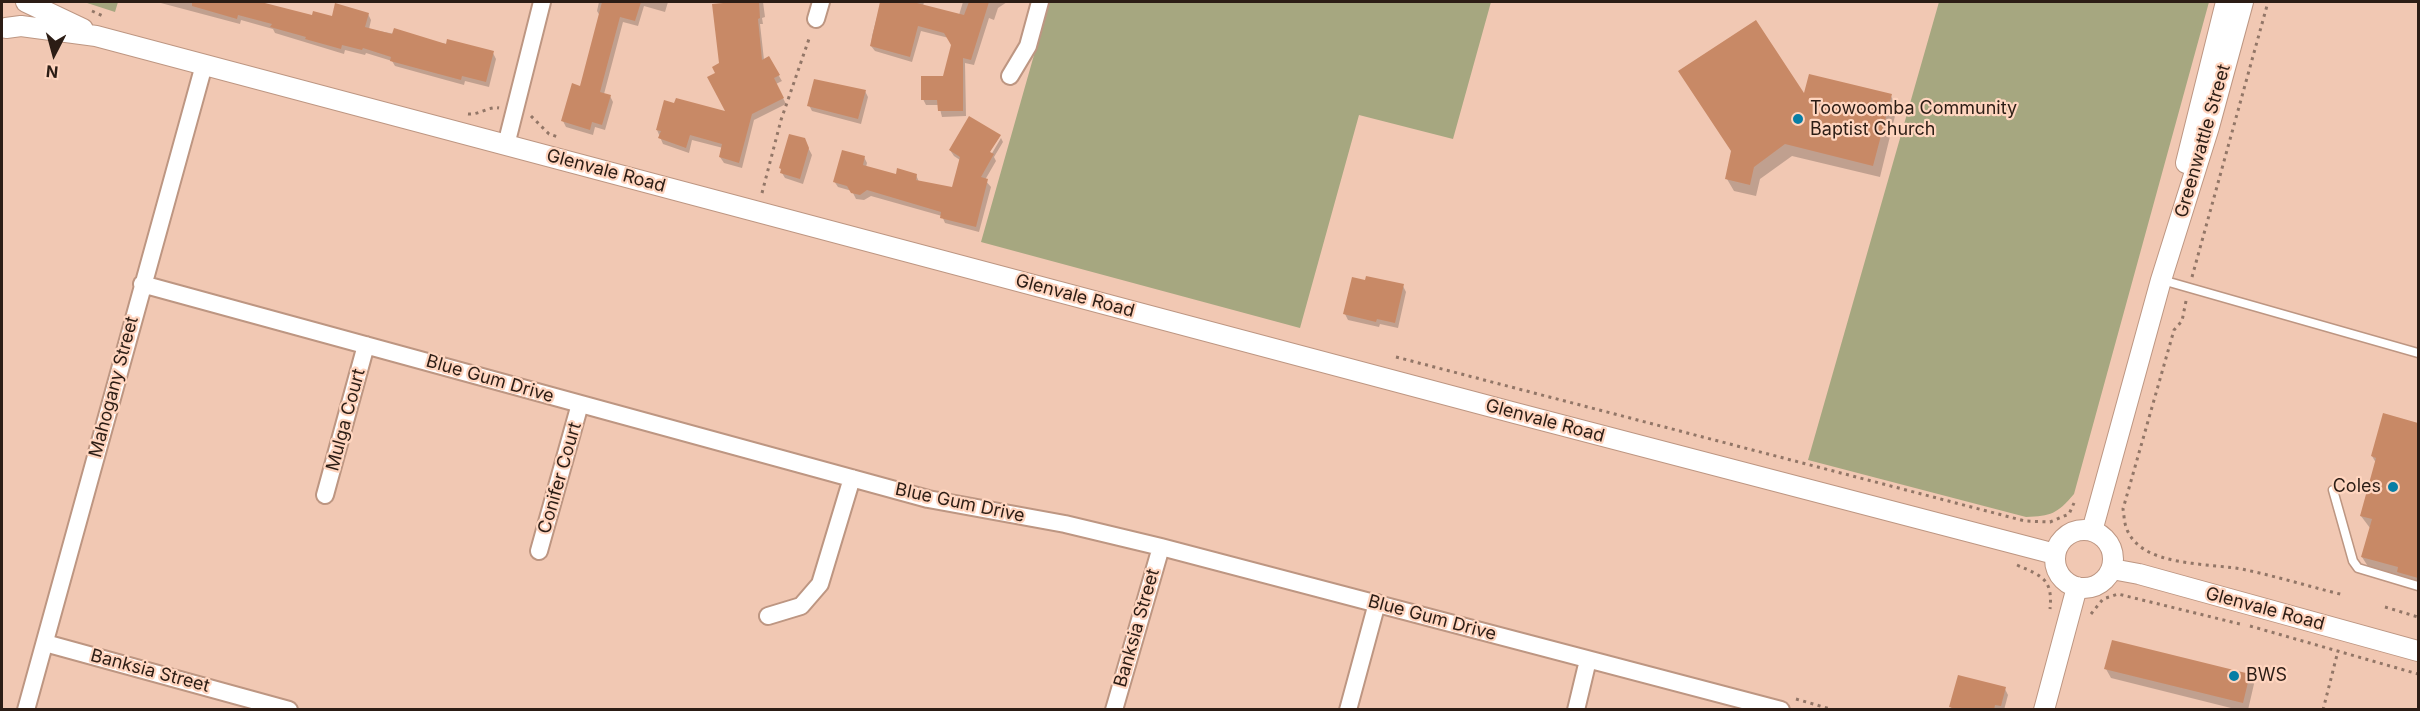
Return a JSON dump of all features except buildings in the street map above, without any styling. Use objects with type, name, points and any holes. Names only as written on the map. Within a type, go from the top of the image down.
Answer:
[{"type":"street","points":[[4,29],[15,14],[15,2]]},
{"type":"street","name":"Glenvale Road","points":[[26,2],[96,36]]},
{"type":"street","points":[[506,145],[542,2]]},
{"type":"street","points":[[816,19],[821,2]]},
{"type":"street","points":[[1010,76],[1028,46],[1040,2]]},
{"type":"street","name":"Greenwattle Street","points":[[2161,280],[2195,122],[2226,2]]},
{"type":"street","name":"Greenwattle Street","points":[[2092,531],[2161,280],[2209,127],[2243,2]]},
{"type":"street","name":"Glenvale Road","points":[[4,29],[21,26],[96,36],[1538,420],[2055,554]]},
{"type":"street","name":"Mahogany Street","points":[[26,710],[204,65]]},
{"type":"street","name":"Blue Gum Drive","points":[[142,284],[928,499],[1065,525],[1161,547],[1781,710]]},
{"type":"street","name":"Mulga Court","points":[[325,495],[366,345]]},
{"type":"street","name":"Conifer Court","points":[[539,551],[580,404]]},
{"type":"street","points":[[768,616],[801,606],[820,584],[852,478]]},
{"type":"street","points":[[2081,530],[2092,531],[2102,536],[2112,548],[2114,559],[2112,569],[2106,578],[2098,585],[2087,588],[2067,583],[2060,575],[2055,554],[2059,544],[2066,536],[2081,530]]},
{"type":"street","name":"Banksia Street","points":[[1114,710],[1161,547]]},
{"type":"street","name":"Glenvale Road","points":[[2112,569],[2139,574],[2418,651]]},
{"type":"street","points":[[2044,710],[2077,587]]},
{"type":"street","points":[[1348,710],[1377,603]]},
{"type":"street","name":"Banksia Street","points":[[45,643],[289,710]]},
{"type":"street","points":[[1576,710],[1588,660]]},
{"type":"lane","points":[[2161,280],[2189,290],[2418,353]]},
{"type":"lane","points":[[2333,490],[2353,561],[2358,568],[2418,586]]},
{"type":"path","points":[[2268,2],[2182,321],[2174,330],[2123,509],[2125,526],[2134,541],[2153,554],[2189,563],[2243,569],[2344,595]]},
{"type":"path","points":[[88,8],[110,20]]},
{"type":"path","points":[[761,195],[781,120],[816,19]]},
{"type":"path","points":[[464,114],[477,114],[495,107],[533,117],[549,134],[567,140]]},
{"type":"path","points":[[1396,357],[2025,521],[2050,522],[2069,514],[2074,502]]},
{"type":"path","points":[[2089,619],[2093,610],[2103,599],[2118,594],[2193,611],[2418,674]]},
{"type":"path","points":[[2385,607],[2418,617]]},
{"type":"path","points":[[2323,710],[2338,651]]},
{"type":"green space","points":[[84,2],[118,2],[115,12]]},
{"type":"green space","points":[[1049,2],[1491,2],[1453,139],[1359,115],[1300,328],[981,242]]},
{"type":"green space","points":[[1939,2],[2209,2],[2074,494],[2063,506],[2048,515],[2026,517],[1808,460]]},
{"type":"place","name":"Toowoomba Community Baptist Church","points":[[1798,119]]},
{"type":"place","name":"Coles","points":[[2393,487]]},
{"type":"place","name":"BWS","points":[[2234,676]]}]
